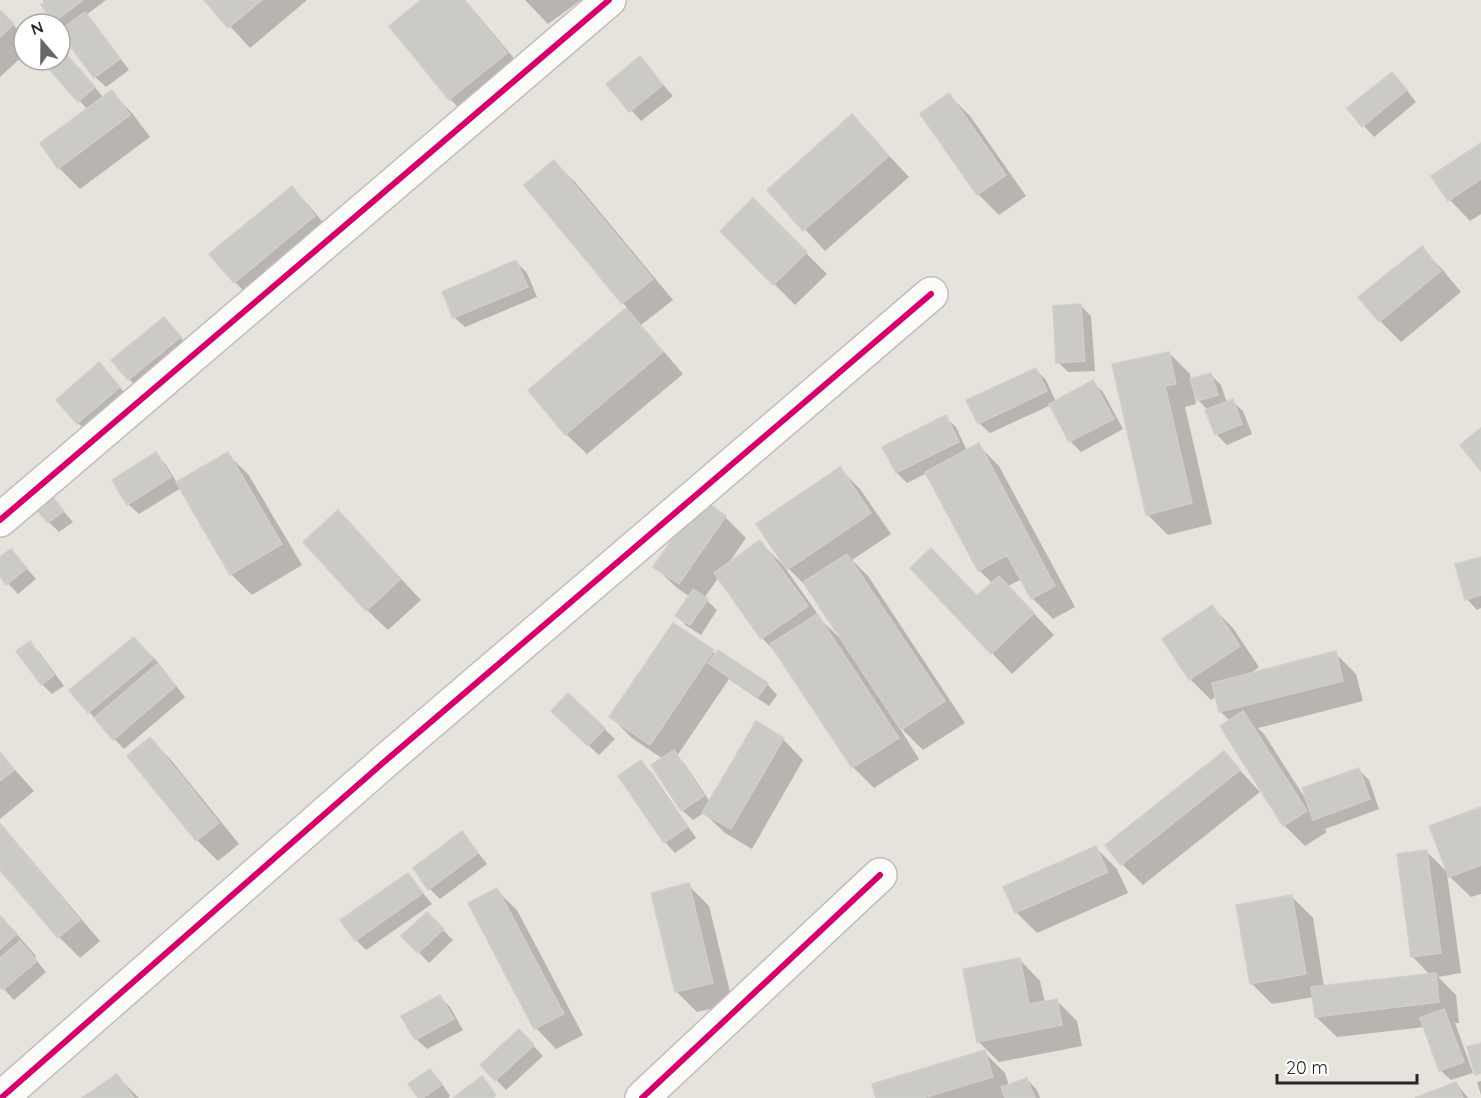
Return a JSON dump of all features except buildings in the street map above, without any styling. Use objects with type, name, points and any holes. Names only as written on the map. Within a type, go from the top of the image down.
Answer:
[{"type":"street","points":[[0,520],[609,0]]},
{"type":"street","points":[[1,1098],[384,762],[931,294]]},
{"type":"street","points":[[642,1098],[880,875]]},
{"type":"cycle path","points":[[0,520],[609,0]]},
{"type":"cycle path","points":[[1,1098],[384,762],[931,294]]},
{"type":"cycle path","points":[[642,1098],[880,875]]}]
